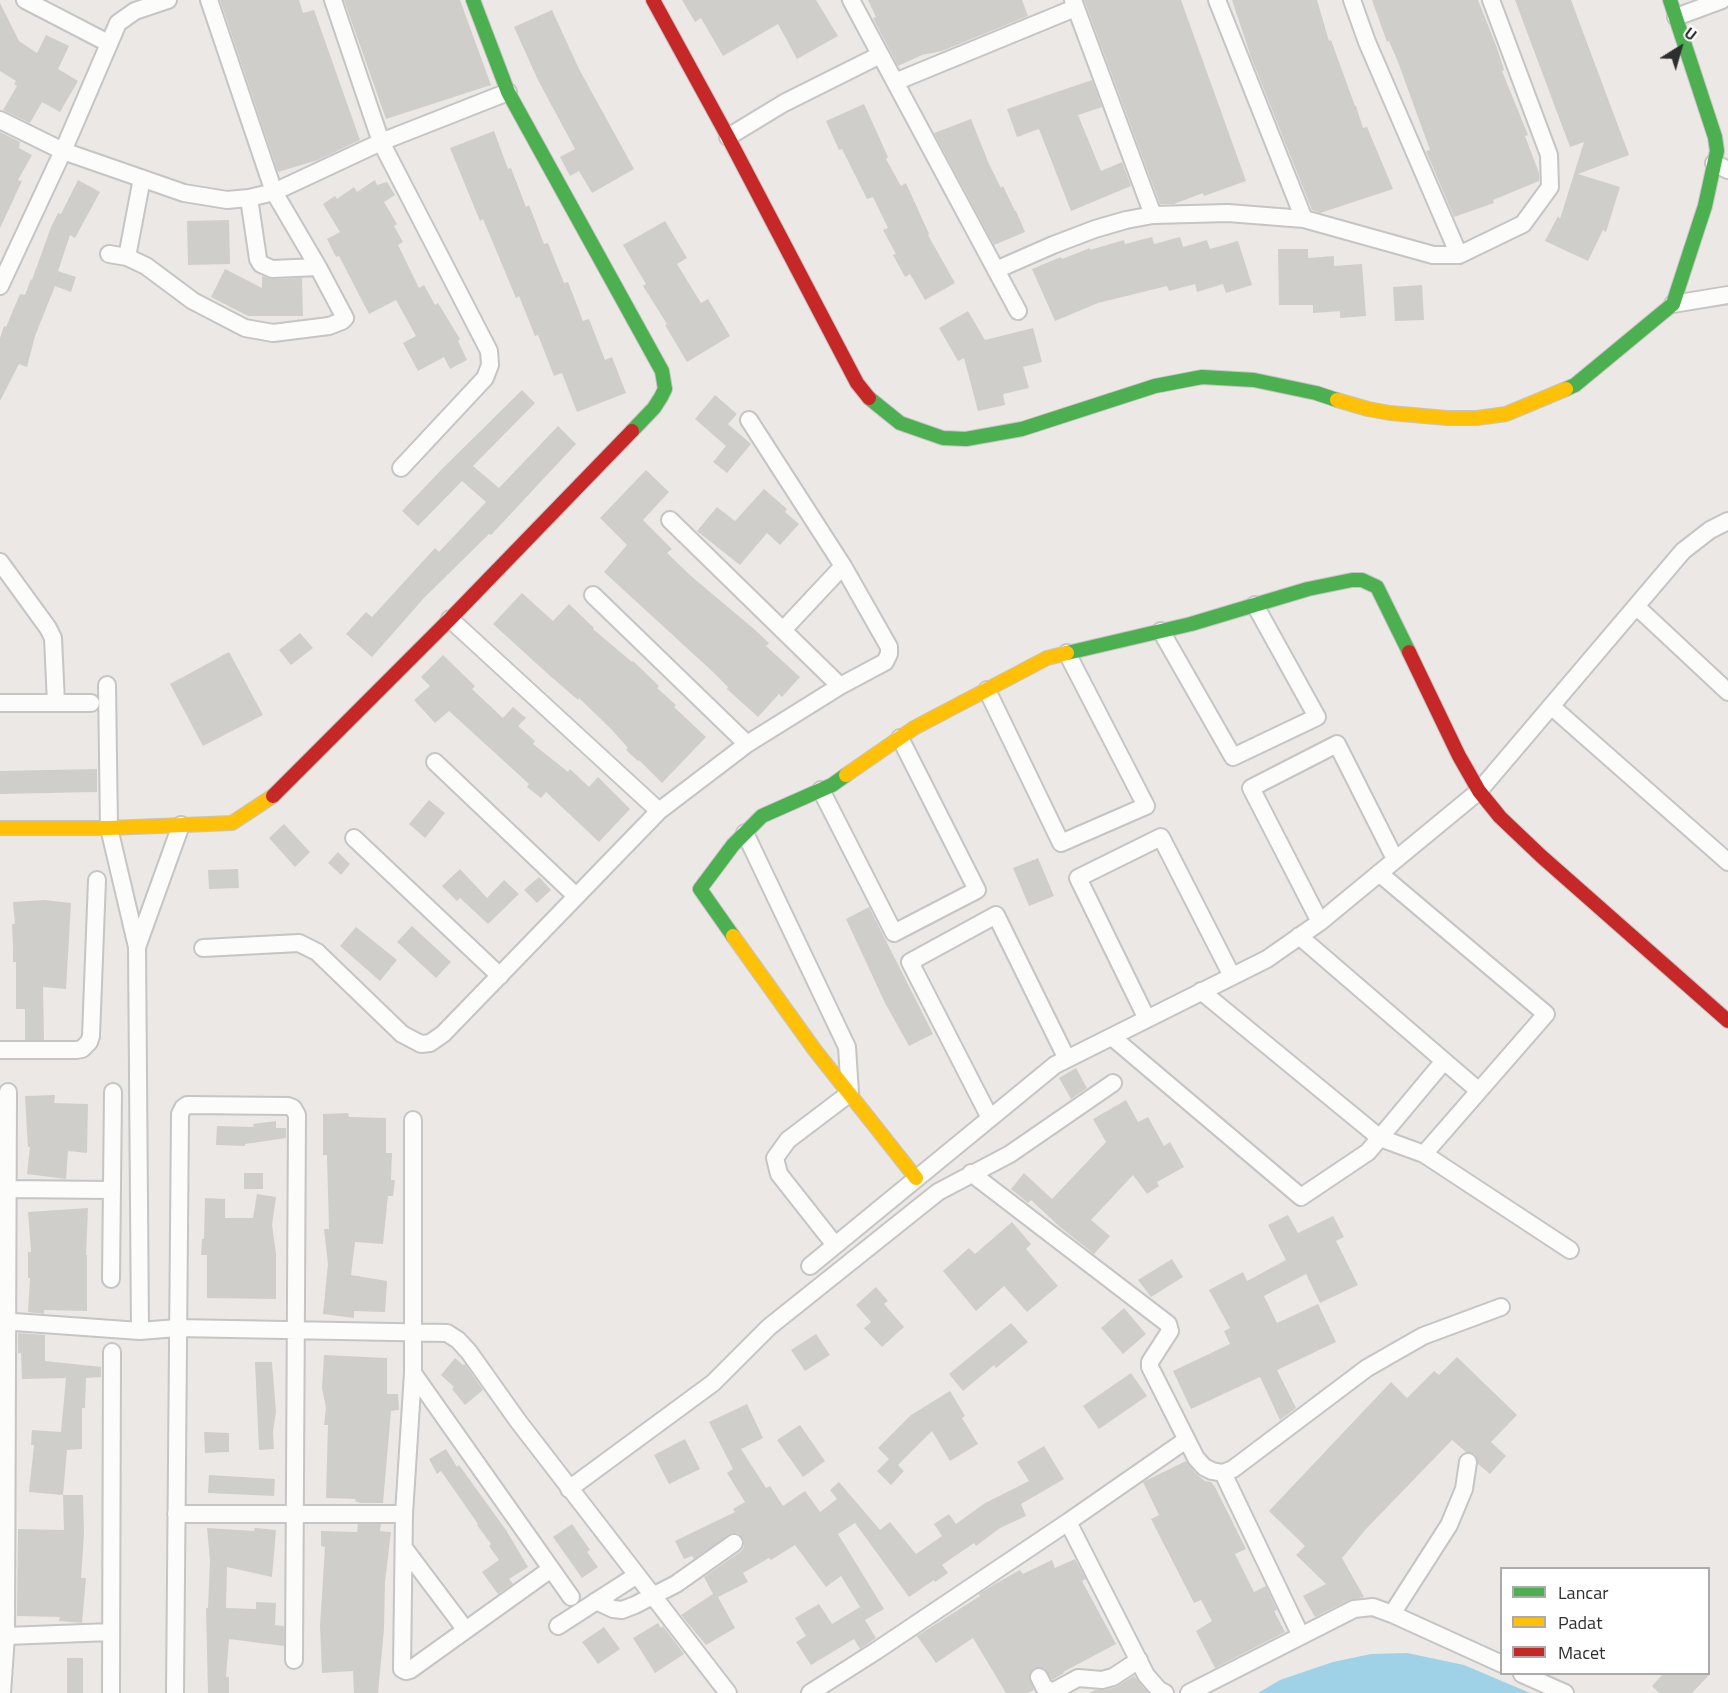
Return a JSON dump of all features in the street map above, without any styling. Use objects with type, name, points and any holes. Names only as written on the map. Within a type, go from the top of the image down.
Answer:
[{"type":"street","points":[[25,0],[108,43]]},
{"type":"street","points":[[0,286],[63,151],[118,23],[133,5],[168,0]]},
{"type":"street","points":[[109,254],[127,257],[146,266],[193,301],[244,328],[273,333],[329,326],[344,320],[344,314],[274,192],[209,0]]},
{"type":"street","points":[[333,0],[381,142],[489,351],[490,365],[485,378],[401,468]]},
{"type":"street","points":[[0,828],[109,828],[232,823],[260,806],[276,794],[450,619],[654,408],[665,389],[662,371],[508,92],[473,0]]},
{"type":"street","points":[[653,0],[729,137],[857,383],[869,398],[900,423],[943,438],[966,439],[1022,429],[1155,386],[1202,377],[1254,380],[1390,413],[1447,418],[1477,418],[1506,414],[1575,385],[1673,304],[1728,296]]},
{"type":"street","points":[[851,0],[1018,311]]},
{"type":"street","points":[[1217,0],[1304,219]]},
{"type":"street","points":[[1352,0],[1367,42],[1460,255]]},
{"type":"street","points":[[996,270],[1095,229],[1153,215],[1228,213],[1304,219],[1433,255],[1460,255],[1523,224],[1550,187],[1549,155],[1491,0]]},
{"type":"street","points":[[1670,0],[1715,137],[1721,167],[1705,206],[1673,304]]},
{"type":"street","points":[[1676,17],[1722,0]]},
{"type":"street","points":[[895,82],[1074,4],[1153,215]]},
{"type":"street","points":[[729,137],[784,103],[880,54]]},
{"type":"street","points":[[0,120],[63,151],[198,197],[227,200],[274,192],[381,142],[508,92]]},
{"type":"street","points":[[127,257],[142,178]]},
{"type":"street","points":[[249,198],[257,253],[261,264],[272,269],[318,267]]},
{"type":"street","points":[[203,948],[299,943],[317,952],[402,1034],[421,1044],[430,1043],[443,1034],[659,811],[747,744],[840,686],[885,662],[890,654],[889,647],[843,566],[749,420]]},
{"type":"street","points":[[670,520],[840,686]]},
{"type":"street","points":[[810,1266],[1055,1065],[1267,959],[1320,922],[1479,791],[1683,551],[1710,530],[1727,523]]},
{"type":"street","points":[[0,562],[53,638],[56,703]]},
{"type":"street","points":[[783,630],[843,566]]},
{"type":"street","points":[[916,1178],[814,1049],[700,889],[733,845],[762,816],[832,785],[914,728],[1047,658],[1161,631],[1308,589],[1352,580],[1362,580],[1377,587],[1459,756],[1479,791],[1500,817],[1728,1021]]},
{"type":"street","points":[[593,595],[747,744]]},
{"type":"street","points":[[1161,631],[1233,757],[1317,717],[1255,605]]},
{"type":"street","points":[[1637,607],[1728,692]]},
{"type":"street","points":[[450,619],[659,811]]},
{"type":"street","points":[[987,690],[1061,843],[1146,806],[1067,653]]},
{"type":"street","points":[[107,685],[109,828],[137,947],[140,1331]]},
{"type":"street","points":[[0,703],[92,703]]},
{"type":"street","points":[[1551,706],[1728,862]]},
{"type":"street","points":[[821,790],[894,933],[977,890],[900,738]]},
{"type":"street","points":[[1320,922],[1251,788],[1336,744],[1395,859]]},
{"type":"street","points":[[435,762],[576,896]]},
{"type":"street","points":[[137,947],[181,825]]},
{"type":"street","points":[[745,833],[847,1047],[850,1093]]},
{"type":"street","points":[[1147,1019],[1078,878],[1161,837],[1232,976]]},
{"type":"street","points":[[354,838],[500,976]]},
{"type":"street","points":[[1379,873],[1546,1014],[1424,1154]]},
{"type":"street","points":[[0,1050],[76,1050],[82,1049],[89,1042],[97,880]]},
{"type":"street","points":[[990,1118],[910,962],[996,915],[1067,1059]]},
{"type":"street","points":[[1299,936],[1479,1091]]},
{"type":"street","points":[[1201,991],[1380,1138],[1424,1154],[1570,1250]]},
{"type":"street","points":[[1112,1037],[1301,1197],[1368,1152],[1444,1061]]},
{"type":"street","points":[[569,1489],[713,1383],[769,1327],[938,1192],[1010,1154],[1113,1083]]},
{"type":"street","points":[[2,1693],[6,1636],[3,1321],[8,1189],[8,1092]]},
{"type":"street","points":[[111,1279],[113,1092]]},
{"type":"street","points":[[835,1245],[779,1174],[775,1158],[788,1140],[850,1093]]},
{"type":"street","points":[[175,1693],[180,1114],[187,1105],[288,1106],[293,1108],[297,1115],[294,1660]]},
{"type":"street","points":[[413,1120],[412,1373],[404,1514],[402,1669],[410,1670],[551,1569]]},
{"type":"street","points":[[971,1173],[1168,1324],[1170,1331],[1150,1362],[1150,1367],[1186,1440],[1204,1467],[1223,1473],[1233,1469],[1367,1368],[1423,1336],[1502,1307]]},
{"type":"street","points":[[8,1189],[112,1190]]},
{"type":"street","points":[[3,1321],[140,1331],[177,1328],[447,1333],[458,1340],[469,1352],[569,1489],[728,1693]]},
{"type":"street","points":[[111,1693],[112,1352]]},
{"type":"street","points":[[412,1373],[571,1597]]},
{"type":"street","points":[[810,1693],[1068,1522],[1186,1440]]},
{"type":"street","points":[[1392,1614],[1449,1525],[1464,1489],[1468,1462]]},
{"type":"street","points":[[1223,1473],[1301,1636]]},
{"type":"street","points":[[176,1514],[404,1514]]},
{"type":"street","points":[[1068,1522],[1152,1683],[1165,1693]]},
{"type":"street","points":[[596,1601],[622,1610],[676,1584],[734,1543]]},
{"type":"street","points":[[404,1548],[465,1629]]},
{"type":"street","points":[[558,1626],[636,1575]]},
{"type":"street","points":[[1189,1693],[1354,1609],[1372,1607],[1500,1663]]},
{"type":"street","points":[[6,1636],[111,1632]]},
{"type":"street","points":[[1039,1677],[1044,1687],[1052,1692],[1078,1678],[1102,1680],[1113,1677],[1139,1660]]},
{"type":"street","points":[[1524,1675],[1565,1693]]},
{"type":"water","points":[[1407,1653],[1464,1665],[1530,1693],[1258,1693],[1280,1680],[1333,1662],[1371,1654]]},
{"type":"building","points":[[220,0],[299,0],[303,13],[314,10],[360,140],[318,160],[278,172]]},
{"type":"building","points":[[344,0],[460,0],[491,85],[386,119]]},
{"type":"building","points":[[682,0],[816,0],[838,36],[797,59],[778,24],[723,56],[701,18],[695,22]]},
{"type":"building","points":[[868,0],[1022,0],[1028,16],[898,66],[873,18],[876,17]]},
{"type":"building","points":[[1084,0],[1181,0],[1246,181],[1204,196],[1203,193],[1174,204],[1160,204]]},
{"type":"building","points":[[1232,0],[1317,0],[1329,41],[1331,40],[1363,128],[1367,127],[1393,189],[1320,213],[1312,210],[1251,57]]},
{"type":"building","points":[[1372,0],[1478,0],[1497,48],[1504,70],[1502,71],[1528,135],[1525,136],[1539,173],[1539,181],[1493,200],[1494,203],[1454,217],[1426,151],[1430,150],[1398,62],[1389,41],[1387,42]]},
{"type":"building","points":[[1515,0],[1571,0],[1629,155],[1578,174],[1620,187],[1606,232],[1603,230],[1588,261],[1545,241],[1558,216],[1560,219],[1584,142],[1570,147]]},
{"type":"building","points":[[0,3],[19,41],[37,53],[46,35],[69,46],[58,69],[78,81],[60,112],[42,102],[30,123],[3,110],[17,86],[14,84],[16,81],[0,71]]},
{"type":"building","points":[[552,10],[579,69],[634,169],[592,193],[579,171],[570,176],[560,157],[575,149],[538,80],[514,27]]},
{"type":"building","points":[[1092,80],[1102,107],[1078,115],[1101,171],[1122,162],[1131,186],[1071,211],[1039,129],[1017,137],[1007,109]]},
{"type":"building","points":[[864,104],[888,157],[886,159],[901,186],[906,183],[928,235],[955,283],[925,300],[910,274],[905,277],[883,230],[888,228],[873,197],[867,199],[842,149],[839,150],[826,121]]},
{"type":"building","points":[[971,119],[989,164],[1001,188],[1003,186],[1025,232],[994,245],[934,133]]},
{"type":"building","points":[[494,131],[508,169],[511,168],[526,207],[529,205],[544,244],[548,243],[564,283],[568,282],[583,321],[589,319],[605,360],[612,357],[626,393],[577,412],[562,373],[554,376],[519,296],[516,298],[483,219],[480,221],[450,148]]},
{"type":"building","points":[[0,132],[20,142],[19,148],[32,155],[18,180],[22,181],[0,228]]},
{"type":"building","points":[[78,180],[100,192],[75,238],[70,235],[58,271],[76,277],[71,292],[55,286],[35,336],[27,367],[19,364],[0,401],[0,338],[4,326],[6,327],[20,294],[25,295],[51,227],[58,213],[61,214]]},
{"type":"building","points":[[375,180],[377,185],[387,182],[395,195],[384,202],[397,224],[394,226],[403,242],[398,245],[419,288],[424,285],[435,305],[438,303],[460,339],[458,341],[467,360],[450,369],[444,357],[418,371],[403,343],[416,336],[396,300],[369,314],[339,256],[336,257],[327,239],[340,232],[323,204],[335,196],[337,199],[354,187],[357,192]]},
{"type":"building","points":[[229,220],[230,264],[188,265],[187,221]]},
{"type":"building","points":[[665,221],[687,258],[677,264],[701,303],[708,299],[730,336],[687,362],[643,286],[646,284],[623,245]]},
{"type":"building","points":[[1152,237],[1154,244],[1180,237],[1183,247],[1207,240],[1210,249],[1238,241],[1252,285],[1226,293],[1223,284],[1197,292],[1195,284],[1169,291],[1167,286],[1098,303],[1055,321],[1032,269],[1090,248],[1090,250],[1124,240],[1125,244]]},
{"type":"building","points":[[1278,249],[1308,249],[1308,258],[1334,256],[1334,266],[1362,264],[1366,316],[1340,318],[1340,311],[1313,313],[1313,305],[1279,305]]},
{"type":"building","points":[[225,269],[262,288],[262,276],[272,279],[302,278],[303,316],[248,316],[211,297]]},
{"type":"building","points":[[1422,285],[1424,320],[1395,321],[1393,287]]},
{"type":"building","points":[[968,311],[985,340],[1033,328],[1042,362],[1023,367],[1029,388],[1003,394],[1005,405],[978,411],[964,358],[958,361],[939,328]]},
{"type":"building","points":[[522,390],[535,403],[473,466],[499,488],[558,426],[576,444],[491,535],[489,534],[424,598],[372,657],[346,634],[366,612],[372,617],[435,548],[439,552],[486,502],[462,481],[418,526],[402,511]]},
{"type":"building","points":[[715,395],[737,414],[728,424],[751,444],[727,473],[713,462],[726,446],[695,419]]},
{"type":"building","points":[[646,470],[669,492],[643,520],[672,549],[667,553],[754,629],[769,643],[766,646],[800,677],[782,697],[779,694],[758,717],[727,689],[728,687],[713,672],[604,572],[627,545],[600,518]]},
{"type":"building","points":[[764,489],[787,509],[785,512],[799,524],[780,545],[767,533],[740,565],[697,531],[717,507],[735,521]]},
{"type":"building","points":[[522,593],[553,621],[569,604],[593,629],[633,661],[659,686],[657,688],[676,705],[674,707],[706,737],[662,783],[626,750],[628,748],[612,730],[579,698],[578,700],[493,624]]},
{"type":"building","points":[[300,633],[313,648],[291,665],[279,650]]},
{"type":"building","points":[[229,652],[263,715],[203,746],[170,684]]},
{"type":"building","points":[[443,655],[475,686],[472,689],[503,718],[513,707],[526,718],[518,726],[535,741],[533,744],[568,772],[570,769],[589,787],[598,777],[630,809],[599,842],[546,792],[541,798],[527,787],[529,784],[449,711],[435,723],[414,700],[430,686],[421,677]]},
{"type":"building","points":[[97,769],[97,792],[0,794],[0,771]]},
{"type":"building","points":[[429,800],[445,813],[425,838],[409,824]]},
{"type":"building","points":[[284,824],[310,852],[295,867],[269,838]]},
{"type":"building","points":[[338,852],[350,864],[341,875],[328,863]]},
{"type":"building","points":[[1038,858],[1054,896],[1029,906],[1013,868]]},
{"type":"building","points":[[238,869],[239,888],[209,889],[208,870]]},
{"type":"building","points":[[460,869],[487,898],[504,880],[519,894],[488,924],[460,898],[457,901],[442,886]]},
{"type":"building","points":[[539,877],[551,890],[537,903],[524,890]]},
{"type":"building","points":[[44,900],[71,903],[66,989],[43,987],[44,1040],[25,1040],[25,1009],[16,1009],[13,902]]},
{"type":"building","points":[[869,907],[933,1034],[909,1046],[885,1003],[846,919]]},
{"type":"building","points":[[412,926],[451,962],[436,978],[397,942]]},
{"type":"building","points":[[356,927],[397,960],[380,981],[340,946]]},
{"type":"building","points":[[1076,1068],[1087,1088],[1071,1099],[1059,1078]]},
{"type":"building","points":[[55,1095],[54,1103],[88,1104],[87,1153],[68,1151],[66,1179],[27,1174],[30,1147],[28,1147],[25,1096]]},
{"type":"building","points":[[1126,1100],[1138,1122],[1148,1117],[1164,1146],[1170,1142],[1184,1167],[1157,1182],[1159,1186],[1147,1194],[1133,1175],[1091,1220],[1110,1236],[1094,1254],[1031,1200],[1028,1203],[1011,1189],[1024,1173],[1052,1199],[1106,1142],[1093,1119]]},
{"type":"building","points":[[348,1113],[349,1117],[386,1118],[386,1153],[392,1153],[391,1180],[395,1180],[393,1196],[388,1196],[383,1244],[355,1242],[351,1275],[387,1281],[385,1312],[354,1311],[354,1318],[323,1314],[328,1264],[324,1229],[329,1229],[327,1155],[323,1155],[323,1114]]},
{"type":"building","points":[[276,1121],[276,1128],[286,1128],[286,1138],[245,1144],[245,1146],[216,1145],[217,1126],[254,1127],[253,1124]]},
{"type":"building","points":[[244,1173],[263,1173],[263,1189],[244,1189]]},
{"type":"building","points":[[257,1194],[276,1197],[272,1225],[276,1253],[276,1299],[207,1298],[207,1255],[201,1255],[202,1239],[204,1239],[205,1198],[225,1199],[225,1218],[253,1218]]},
{"type":"building","points":[[88,1208],[87,1311],[44,1310],[44,1314],[28,1312],[30,1278],[28,1278],[28,1252],[31,1252],[28,1212]]},
{"type":"building","points":[[1288,1215],[1298,1233],[1333,1216],[1344,1237],[1336,1241],[1358,1285],[1320,1303],[1306,1274],[1264,1296],[1277,1323],[1318,1304],[1336,1342],[1277,1370],[1296,1408],[1280,1420],[1260,1377],[1191,1409],[1173,1371],[1230,1344],[1224,1331],[1230,1328],[1209,1290],[1243,1272],[1247,1281],[1286,1260],[1268,1225]]},
{"type":"building","points":[[1012,1222],[1031,1244],[1026,1249],[1058,1286],[1027,1312],[1004,1286],[976,1311],[943,1271],[969,1248],[975,1254]]},
{"type":"building","points":[[1172,1259],[1183,1277],[1151,1297],[1138,1280]]},
{"type":"building","points":[[876,1287],[888,1301],[884,1304],[904,1327],[882,1347],[864,1328],[871,1322],[856,1305]]},
{"type":"building","points":[[1124,1308],[1146,1334],[1123,1354],[1101,1328]]},
{"type":"building","points":[[1011,1323],[1028,1342],[996,1368],[994,1365],[963,1391],[949,1374]]},
{"type":"building","points":[[18,1333],[45,1335],[45,1361],[101,1367],[101,1377],[86,1378],[85,1408],[82,1408],[82,1449],[67,1450],[63,1495],[29,1492],[34,1445],[31,1445],[32,1430],[61,1432],[66,1378],[22,1379]]},
{"type":"building","points":[[816,1334],[830,1355],[805,1371],[791,1350]]},
{"type":"building","points":[[324,1355],[387,1358],[387,1394],[398,1394],[399,1410],[391,1411],[383,1503],[360,1503],[355,1501],[356,1499],[326,1498],[328,1425],[324,1425],[326,1408],[322,1388]]},
{"type":"building","points":[[1457,1357],[1517,1415],[1491,1442],[1506,1456],[1490,1474],[1478,1464],[1475,1454],[1466,1452],[1452,1440],[1366,1529],[1342,1558],[1364,1597],[1349,1600],[1315,1617],[1303,1596],[1326,1584],[1296,1555],[1305,1546],[1269,1511],[1391,1382],[1407,1398],[1434,1371],[1439,1375]]},
{"type":"building","points":[[455,1358],[463,1365],[465,1364],[483,1390],[465,1405],[452,1389],[454,1387],[441,1375]]},
{"type":"building","points":[[255,1362],[272,1362],[276,1412],[273,1432],[274,1449],[259,1450]]},
{"type":"building","points":[[1131,1373],[1147,1396],[1099,1429],[1083,1406]]},
{"type":"building","points":[[950,1391],[965,1416],[962,1418],[978,1444],[950,1461],[932,1431],[898,1465],[904,1471],[891,1485],[877,1471],[889,1459],[878,1448],[911,1415]]},
{"type":"building","points":[[747,1404],[763,1438],[741,1449],[766,1488],[770,1486],[783,1506],[805,1491],[820,1512],[837,1499],[830,1490],[839,1482],[880,1530],[890,1522],[916,1554],[942,1536],[934,1524],[949,1514],[956,1524],[985,1503],[1029,1481],[1017,1462],[1044,1446],[1064,1479],[1021,1504],[1026,1516],[1000,1528],[976,1546],[974,1543],[942,1565],[948,1573],[909,1597],[855,1523],[838,1534],[884,1609],[865,1620],[876,1638],[860,1649],[854,1639],[811,1665],[796,1642],[806,1636],[795,1618],[819,1604],[832,1624],[860,1607],[841,1576],[826,1587],[795,1545],[771,1560],[769,1558],[743,1573],[748,1582],[718,1597],[735,1628],[706,1645],[681,1615],[713,1594],[704,1577],[740,1552],[744,1547],[744,1541],[739,1534],[732,1533],[694,1559],[692,1556],[684,1559],[675,1541],[735,1512],[733,1509],[745,1502],[727,1473],[733,1469],[709,1422]]},
{"type":"building","points":[[800,1425],[825,1461],[803,1477],[777,1440]]},
{"type":"building","points":[[204,1432],[229,1433],[229,1452],[205,1453]]},
{"type":"building","points":[[685,1439],[700,1469],[669,1484],[654,1455]]},
{"type":"building","points":[[446,1449],[457,1467],[459,1465],[506,1530],[528,1567],[509,1579],[513,1584],[498,1594],[482,1572],[499,1560],[489,1546],[491,1544],[441,1471],[437,1474],[429,1459]]},
{"type":"building","points":[[1186,1461],[1196,1474],[1205,1481],[1211,1482],[1215,1487],[1246,1549],[1235,1554],[1254,1592],[1266,1586],[1277,1610],[1274,1611],[1285,1632],[1215,1668],[1196,1631],[1212,1621],[1201,1600],[1194,1603],[1151,1519],[1159,1515],[1143,1482]]},
{"type":"building","points":[[209,1475],[275,1479],[274,1496],[208,1493]]},
{"type":"building","points":[[63,1495],[83,1495],[84,1534],[81,1578],[86,1578],[82,1623],[59,1621],[60,1617],[17,1616],[18,1529],[64,1530]]},
{"type":"building","points":[[358,1524],[381,1524],[380,1531],[391,1532],[385,1582],[384,1629],[378,1693],[354,1693],[353,1671],[322,1673],[320,1626],[325,1547],[321,1546],[321,1531],[357,1532]]},
{"type":"building","points":[[572,1524],[590,1550],[587,1552],[598,1567],[582,1578],[553,1537]]},
{"type":"building","points":[[207,1528],[276,1530],[272,1577],[227,1567],[226,1608],[256,1609],[256,1602],[276,1603],[275,1625],[284,1626],[284,1646],[229,1639],[226,1677],[229,1677],[229,1693],[208,1693],[206,1608],[208,1608],[210,1560]]},
{"type":"building","points":[[1075,1559],[1086,1579],[1082,1581],[1116,1644],[1052,1680],[1044,1668],[1034,1668],[1029,1677],[1034,1690],[1028,1693],[1006,1693],[973,1638],[936,1663],[917,1636],[980,1596],[979,1594],[1020,1570],[1023,1574],[1052,1560],[1055,1568]]},
{"type":"building","points":[[658,1623],[661,1628],[663,1626],[684,1654],[655,1673],[633,1638]]},
{"type":"building","points":[[604,1627],[620,1649],[598,1664],[582,1642]]},
{"type":"building","points":[[67,1658],[83,1658],[83,1693],[67,1693]]},
{"type":"building","points":[[1662,1675],[1709,1675],[1692,1693],[1659,1693],[1652,1686]]},
{"type":"building","points":[[1134,1676],[1148,1693],[1089,1693],[1116,1687]]},
{"type":"traffic: fast","points":[[473,0],[508,92],[662,371],[665,389],[654,408],[632,431]]},
{"type":"traffic: fast","points":[[1566,389],[1575,385],[1673,304],[1705,206],[1717,151],[1715,137],[1670,0]]},
{"type":"traffic: fast","points":[[869,398],[900,423],[943,438],[966,439],[1022,429],[1155,386],[1202,377],[1254,380],[1316,393],[1337,400]]},
{"type":"traffic: fast","points":[[1067,653],[1191,624],[1308,589],[1352,580],[1362,580],[1377,587],[1409,652]]},
{"type":"traffic: fast","points":[[733,936],[700,889],[733,845],[762,816],[832,785],[846,775]]},
{"type":"traffic: slow","points":[[1337,400],[1390,413],[1477,418],[1506,414],[1566,389]]},
{"type":"traffic: slow","points":[[846,775],[914,728],[1047,658],[1067,653]]},
{"type":"traffic: slow","points":[[0,828],[109,828],[232,823],[273,796]]},
{"type":"traffic: slow","points":[[733,936],[814,1049],[916,1178]]},
{"type":"traffic: jam","points":[[653,0],[857,383],[869,398]]},
{"type":"traffic: jam","points":[[273,796],[450,619],[632,431]]},
{"type":"traffic: jam","points":[[1409,652],[1459,756],[1479,791],[1500,817],[1728,1021]]}]
